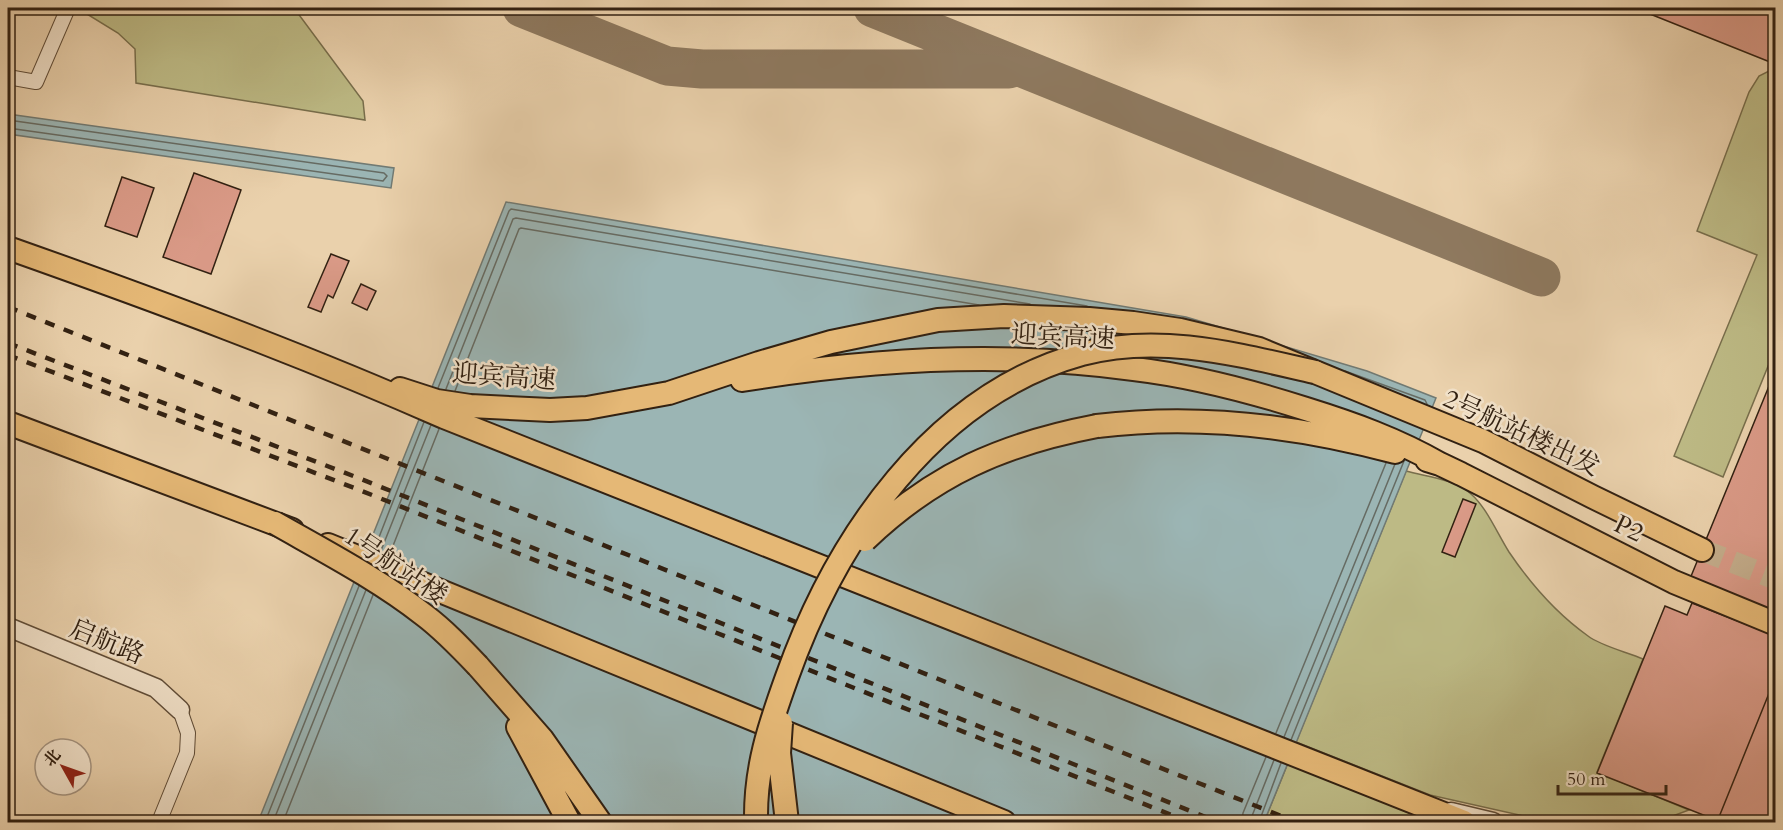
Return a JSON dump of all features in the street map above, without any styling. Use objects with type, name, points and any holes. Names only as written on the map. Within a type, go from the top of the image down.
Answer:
[{"type":"main road","points":[[8,248],[148,297],[338,370],[444,417],[1464,822]]},
{"type":"main road","name":"迎宾高速","points":[[669,393],[831,342],[938,320],[1004,316],[1089,319],[1180,330],[1259,349],[1315,372]]},
{"type":"main road","points":[[756,822],[758,782],[772,714],[799,641],[819,601],[852,540],[911,462],[972,409],[1008,384],[1044,367],[1084,354],[1124,347],[1155,345],[1211,349],[1315,372]]},
{"type":"main road","name":"迎宾高速","points":[[338,370],[437,401],[498,408],[550,410],[587,408],[785,373],[867,364],[997,360],[1091,364],[1177,376],[1237,388],[1368,429],[1399,442],[1440,464]]},
{"type":"main road","name":"2号航站楼出发","points":[[1315,372],[1483,441],[1702,550]]},
{"type":"main road","points":[[819,601],[840,568],[859,546],[890,516],[918,495],[947,476],[997,453],[1063,433],[1129,422],[1191,421],[1257,426],[1321,435],[1440,464]]},
{"type":"main road","points":[[8,423],[275,523],[1004,822]]},
{"type":"main road","name":"P2","points":[[1440,464],[1674,582],[1776,624]]},
{"type":"main road","name":"1号航站楼","points":[[275,523],[399,596],[426,616],[478,666]]},
{"type":"main road","points":[[478,666],[530,747],[569,822]]},
{"type":"main road","points":[[478,666],[542,739],[600,822]]},
{"type":"main road","points":[[786,680],[779,753],[787,822]]},
{"type":"street","points":[[8,77],[36,82],[68,8]]},
{"type":"street","name":"启航路","points":[[8,627],[156,688],[180,710]]},
{"type":"street","points":[[159,822],[187,753],[188,733],[180,710]]},
{"type":"street","points":[[1414,803],[1493,822]]},
{"type":"shaded area","points":[[84,8],[294,8],[363,101],[365,120],[136,83],[135,49],[118,33],[82,11]]},
{"type":"shaded area","points":[[1775,68],[1775,349],[1723,477],[1674,456],[1757,255],[1697,231],[1749,92],[1759,76]]},
{"type":"shaded area","points":[[1406,471],[1449,482],[1471,494],[1487,513],[1517,564],[1555,608],[1593,640],[1643,659],[1597,772],[1689,810],[1663,822],[1550,822],[1430,795],[1296,742]]},
{"type":"shaded area","points":[[1288,763],[1422,818],[1427,822],[1264,822]]},
{"type":"water","points":[[8,114],[394,168],[391,188],[8,134]]},
{"type":"water","points":[[506,202],[1186,317],[1367,371],[1436,398],[1264,822],[258,822]]},
{"type":"building","points":[[1635,8],[1776,8],[1776,64],[1770,62]]},
{"type":"building","points":[[194,173],[241,190],[211,274],[163,257]]},
{"type":"building","points":[[122,177],[154,188],[137,237],[105,226]]},
{"type":"building","points":[[331,254],[349,261],[333,298],[328,295],[321,312],[308,307]]},
{"type":"building","points":[[361,284],[376,291],[367,310],[352,303]]},
{"type":"building","points":[[1776,369],[1776,636],[1692,603],[1697,590],[1687,586]]},
{"type":"building","points":[[1463,499],[1476,504],[1455,557],[1442,552]]},
{"type":"building","points":[[1692,603],[1776,636],[1776,822],[1721,822],[1597,773],[1665,606],[1687,615]]},
{"type":"building","points":[[1776,676],[1776,822],[1717,822]]},
{"type":"taxiway","points":[[522,8],[667,66],[702,69],[1009,69]]},
{"type":"taxiway","points":[[873,8],[1541,277]]},
{"type":"tunnel","points":[[1702,550],[1776,579]]},
{"type":"railway","points":[[8,307],[1296,822]]},
{"type":"railway","points":[[8,343],[361,479],[1218,822]]},
{"type":"railway","points":[[8,355],[357,489],[1189,822]]}]
